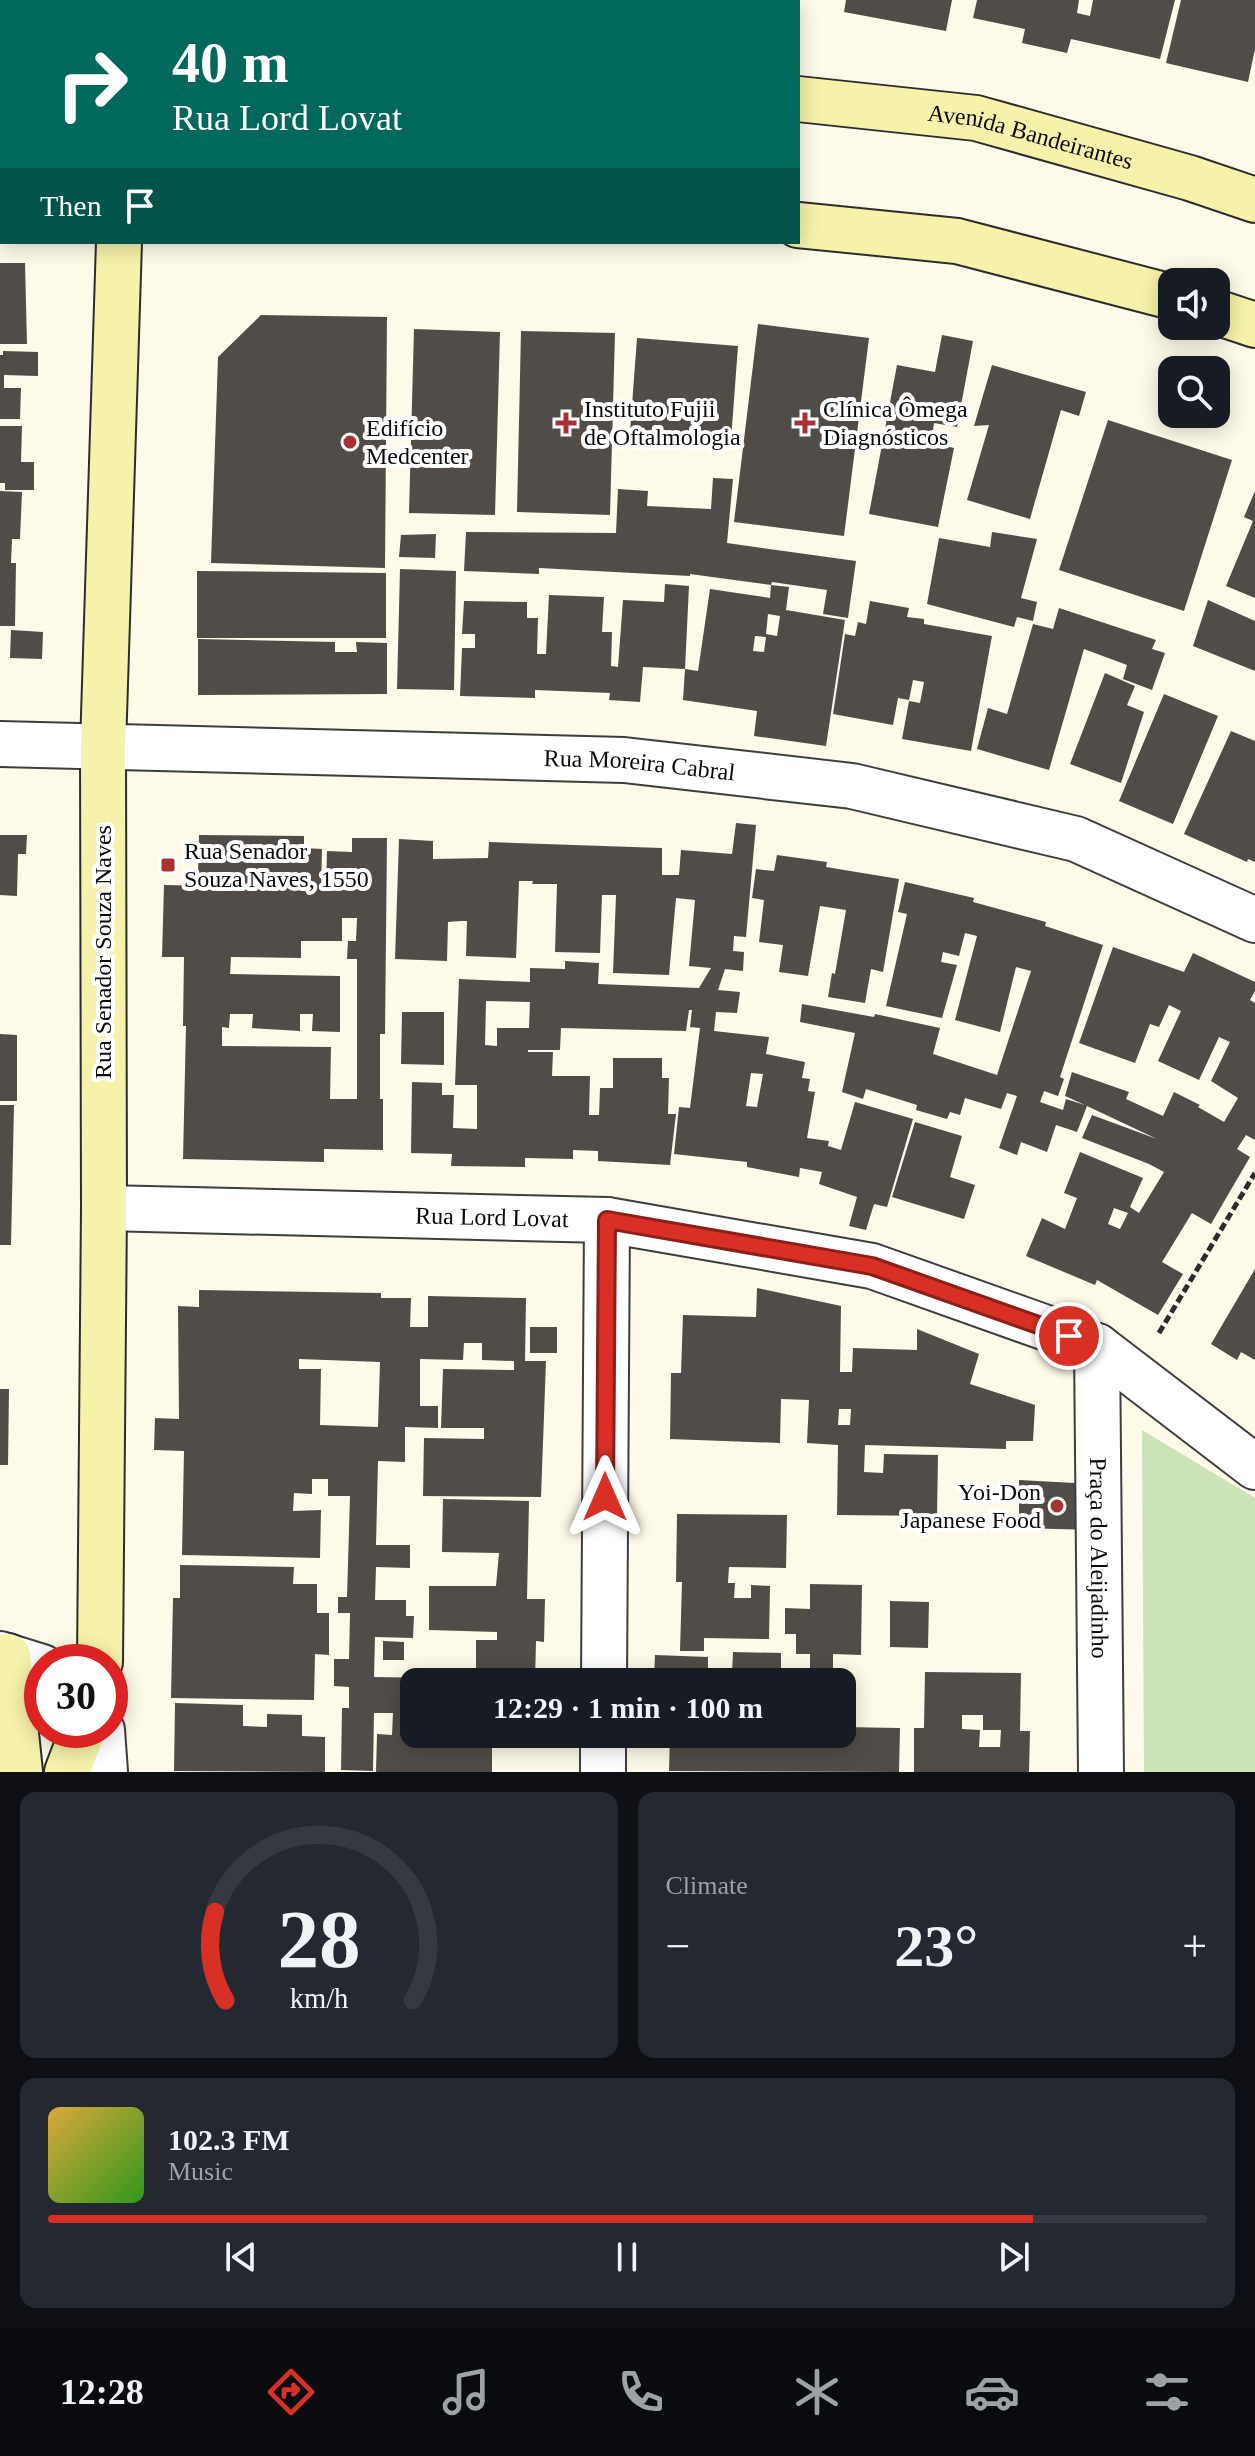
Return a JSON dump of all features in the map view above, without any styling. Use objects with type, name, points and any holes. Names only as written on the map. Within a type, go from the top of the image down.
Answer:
[{"type":"main road","name":"Avenida Bandeirantes","points":[[800,99],[976,118],[1190,178],[1255,200]]},
{"type":"main road","points":[[800,225],[957,241],[1158,293]]},
{"type":"main road","name":"Rua Senador Souza Naves","points":[[100,1644],[104,1208],[103,747],[119,244]]},
{"type":"main road","points":[[1230,317],[1255,325]]},
{"type":"main road","points":[[17,1659],[20,1772]]},
{"type":"main road","points":[[67,1772],[76,1748]]},
{"type":"street","name":"Rua Moreira Cabral","points":[[0,744],[624,760],[852,786],[1076,839],[1255,920]]},
{"type":"street","name":"Rua Lord Lovat","points":[[104,1208],[607,1220],[872,1266],[1097,1346],[1255,1467]]},
{"type":"street","points":[[604,1668],[607,1220]]},
{"type":"street","name":"Praça do Aleijadinho","points":[[1097,1346],[1101,1772]]},
{"type":"street","points":[[103,1748],[105,1772]]},
{"type":"street","points":[[603,1748],[603,1772]]},
{"type":"path","points":[[1134,1376],[1255,1173]]},
{"type":"green space","points":[[1142,1430],[1255,1498],[1255,1772],[1144,1772]]},
{"type":"building","points":[[846,0],[952,0],[946,31],[844,12]]},
{"type":"building","points":[[977,0],[1079,0],[1077,13],[1090,16],[1093,0],[1175,0],[1160,59],[1071,39],[1067,53],[1022,43],[1025,29],[973,18]]},
{"type":"building","points":[[1181,0],[1255,0],[1255,49],[1248,82],[1166,63]]},
{"type":"building","points":[[0,263],[25,263],[27,344],[0,344]]},
{"type":"building","points":[[261,315],[387,317],[385,568],[211,563],[218,357]]},
{"type":"building","points":[[758,324],[869,338],[844,536],[734,522]]},
{"type":"building","points":[[414,329],[500,332],[495,515],[409,513]]},
{"type":"building","name":"Instituto Fujii de Oftalmologia","points":[[521,331],[615,333],[610,515],[517,512]]},
{"type":"building","points":[[942,335],[973,341],[957,427],[934,423],[931,443],[954,448],[938,527],[869,514],[897,365],[935,372]]},
{"type":"building","points":[[637,338],[738,346],[731,440],[630,432]]},
{"type":"building","points":[[3,351],[38,352],[38,376],[4,375],[4,388],[21,388],[20,419],[0,419],[0,355]]},
{"type":"building","points":[[992,365],[1086,392],[1079,416],[1061,410],[1030,519],[967,500],[989,425],[974,426]]},
{"type":"building","points":[[1108,420],[1232,460],[1184,611],[1059,570]]},
{"type":"building","points":[[0,426],[22,426],[21,462],[34,462],[34,490],[5,490],[5,483],[0,483]]},
{"type":"building","points":[[713,478],[733,479],[727,543],[856,561],[848,618],[823,614],[827,590],[772,582],[771,585],[690,574],[539,568],[539,574],[464,571],[466,532],[616,533],[618,489],[648,491],[647,506],[711,509]]},
{"type":"building","points":[[0,491],[22,492],[20,539],[12,539],[11,563],[16,563],[15,626],[0,626]]},
{"type":"building","points":[[1255,491],[1255,598],[1226,586],[1253,521],[1244,517]]},
{"type":"building","points":[[992,532],[1037,539],[1021,598],[1037,602],[1033,621],[1017,617],[1014,627],[927,604],[939,538],[990,547]]},
{"type":"building","points":[[436,534],[435,558],[399,557],[401,535]]},
{"type":"building","points":[[400,569],[456,571],[454,690],[397,689]]},
{"type":"building","points":[[197,571],[386,573],[386,638],[197,638]]},
{"type":"building","points":[[665,584],[689,586],[685,669],[643,667],[640,702],[609,700],[610,693],[535,690],[535,698],[460,696],[462,648],[475,648],[475,634],[462,634],[464,601],[527,602],[527,618],[538,618],[537,654],[546,654],[549,595],[604,597],[602,632],[612,632],[611,666],[618,667],[623,600],[664,602]]},
{"type":"building","points":[[771,585],[789,587],[786,610],[845,620],[826,746],[754,736],[757,711],[683,700],[685,669],[698,671],[710,589],[770,598]],"holes":[[[768,614],[780,616],[777,636],[766,634]],[[755,636],[766,637],[764,652],[753,651]]]},
{"type":"building","points":[[1208,600],[1255,621],[1255,671],[1193,646]]},
{"type":"building","points":[[870,601],[909,608],[907,617],[924,619],[924,624],[992,636],[971,751],[902,739],[909,701],[920,703],[924,682],[913,680],[909,700],[898,698],[893,725],[833,714],[845,634],[855,636],[858,622],[866,624]]},
{"type":"building","points":[[1059,608],[1156,640],[1152,649],[1165,653],[1152,690],[1123,679],[1127,665],[1084,649],[1049,770],[977,749],[988,708],[1007,714],[1033,624],[1053,629]]},
{"type":"building","points":[[11,630],[43,632],[42,659],[10,658]]},
{"type":"building","points":[[198,639],[335,642],[335,652],[357,652],[356,642],[387,643],[387,694],[198,695]]},
{"type":"building","points":[[1105,673],[1135,686],[1127,705],[1144,712],[1121,783],[1070,764]]},
{"type":"building","points":[[1164,694],[1218,716],[1173,824],[1119,801]]},
{"type":"building","points":[[1231,731],[1255,741],[1255,862],[1248,859],[1247,862],[1184,834]]},
{"type":"building","points":[[736,823],[756,825],[746,937],[734,936],[733,951],[744,952],[743,971],[725,969],[718,990],[740,992],[737,1013],[716,1012],[714,1031],[769,1037],[766,1054],[805,1062],[802,1078],[810,1079],[808,1091],[815,1092],[807,1138],[829,1141],[828,1146],[841,1150],[855,1102],[913,1119],[887,1207],[874,1204],[866,1230],[849,1226],[857,1197],[819,1184],[822,1172],[800,1168],[799,1177],[747,1167],[747,1162],[674,1154],[679,1107],[690,1108],[700,1028],[690,1027],[692,1010],[689,1010],[686,1031],[561,1028],[560,1050],[528,1050],[553,1052],[552,1076],[590,1076],[589,1115],[599,1115],[600,1088],[613,1088],[613,1058],[662,1058],[662,1078],[669,1078],[668,1114],[676,1114],[670,1165],[598,1161],[598,1151],[573,1150],[573,1159],[525,1158],[525,1167],[451,1166],[452,1154],[411,1153],[412,1082],[442,1083],[442,1095],[454,1095],[453,1128],[477,1129],[477,1085],[455,1085],[459,979],[530,982],[530,968],[565,969],[565,961],[599,963],[598,984],[699,988],[711,968],[689,966],[695,900],[676,898],[669,975],[613,973],[616,895],[602,895],[600,953],[555,952],[557,884],[532,884],[533,881],[519,881],[516,958],[466,956],[467,921],[461,921],[448,922],[447,961],[395,959],[399,839],[433,841],[433,859],[488,858],[489,842],[662,848],[662,875],[679,875],[681,850],[732,854]],"holes":[[[486,1001],[530,1002],[529,1028],[497,1028],[497,1046],[485,1045]],[[751,1073],[763,1074],[757,1107],[746,1106]]]},
{"type":"building","points":[[0,835],[27,835],[26,854],[18,854],[17,896],[0,895]]},
{"type":"building","points":[[199,835],[304,836],[304,848],[322,849],[321,889],[326,889],[327,851],[352,852],[352,838],[387,838],[385,1034],[380,1034],[383,1150],[324,1149],[324,1162],[183,1159],[184,957],[162,957],[164,885],[216,886],[217,874],[198,874]],"holes":[[[342,918],[357,918],[356,941],[348,941],[347,959],[357,959],[357,1099],[330,1099],[331,1047],[222,1046],[222,1027],[229,1028],[230,1014],[253,1014],[252,1028],[300,1031],[300,1014],[313,1014],[312,1031],[340,1032],[340,976],[230,974],[231,957],[301,958],[301,941],[342,941]]]},
{"type":"building","points":[[777,855],[827,862],[826,867],[899,879],[883,972],[871,969],[865,1003],[828,997],[846,910],[820,906],[808,976],[779,972],[783,945],[759,942],[764,900],[752,898],[756,869],[774,871]]},
{"type":"building","points":[[905,882],[974,898],[973,902],[1046,922],[1045,926],[1103,945],[1060,1077],[1064,1079],[1058,1096],[1044,1091],[1040,1102],[1063,1110],[1066,1099],[1085,1105],[1065,1096],[1072,1072],[1129,1092],[1126,1099],[1163,1116],[1174,1092],[1224,1122],[1238,1098],[1211,1081],[1230,1042],[1219,1037],[1199,1080],[1158,1061],[1181,1011],[1169,1005],[1159,1027],[1150,1024],[1135,1063],[1079,1043],[1113,947],[1184,972],[1193,953],[1255,982],[1255,991],[1250,1000],[1255,1003],[1255,1140],[1246,1135],[1237,1149],[1250,1157],[1211,1224],[1192,1213],[1162,1262],[1183,1274],[1158,1315],[1097,1280],[1095,1285],[1026,1256],[1042,1218],[1065,1229],[1077,1198],[1064,1193],[1080,1152],[1143,1178],[1130,1207],[1139,1213],[1164,1172],[1082,1138],[1092,1115],[1157,1139],[1087,1106],[1077,1132],[1056,1125],[1047,1152],[1021,1142],[1017,1155],[999,1148],[1017,1096],[1007,1093],[1001,1109],[965,1098],[960,1115],[950,1112],[947,1119],[916,1110],[917,1105],[866,1089],[863,1099],[842,1092],[855,1033],[800,1022],[802,1004],[874,1017],[875,1014],[940,1028],[933,1054],[997,1075],[1031,971],[1016,967],[1000,1032],[955,1020],[977,936],[965,933],[959,956],[943,952],[941,962],[957,965],[942,1018],[886,1006],[907,914],[898,912]],"holes":[[[1114,1208],[1128,1213],[1120,1229],[1108,1224]]]},
{"type":"building","points":[[402,1012],[444,1012],[444,1065],[401,1064]]},
{"type":"building","points":[[0,1034],[17,1035],[17,1101],[0,1101]]},
{"type":"building","points":[[0,1105],[14,1105],[11,1245],[0,1245]]},
{"type":"building","points":[[915,1122],[962,1136],[950,1177],[975,1185],[964,1219],[892,1197]]},
{"type":"building","points":[[1255,1269],[1255,1360],[1241,1352],[1237,1360],[1211,1344]]},
{"type":"building","points":[[757,1288],[841,1306],[840,1372],[852,1372],[853,1348],[917,1350],[917,1329],[979,1354],[970,1384],[1035,1405],[1033,1441],[1006,1441],[1006,1449],[865,1445],[864,1472],[883,1473],[884,1454],[938,1455],[937,1516],[837,1515],[838,1445],[807,1443],[809,1400],[781,1399],[780,1443],[670,1439],[671,1373],[681,1373],[683,1315],[756,1317]],"holes":[[[839,1409],[851,1409],[850,1425],[838,1425]]]},
{"type":"building","points":[[199,1290],[381,1293],[381,1298],[411,1298],[410,1327],[428,1327],[428,1296],[526,1298],[525,1361],[546,1361],[541,1497],[423,1496],[424,1438],[484,1439],[484,1428],[441,1428],[443,1369],[514,1370],[514,1361],[482,1360],[482,1343],[464,1343],[463,1360],[420,1359],[420,1406],[438,1406],[438,1428],[405,1427],[405,1462],[378,1461],[376,1545],[410,1545],[410,1568],[376,1567],[375,1600],[406,1600],[406,1616],[414,1616],[413,1638],[375,1637],[374,1677],[400,1677],[400,1748],[492,1748],[492,1772],[376,1772],[377,1734],[392,1735],[393,1713],[374,1713],[373,1771],[341,1770],[342,1708],[349,1708],[349,1687],[334,1686],[334,1659],[349,1659],[350,1613],[338,1613],[338,1597],[347,1597],[350,1496],[328,1496],[328,1479],[312,1479],[312,1494],[294,1493],[293,1511],[321,1510],[320,1558],[182,1555],[184,1451],[154,1450],[155,1418],[179,1419],[178,1306],[199,1307]],"holes":[[[299,1359],[380,1362],[378,1427],[320,1425],[321,1369],[299,1369]]]},
{"type":"building","points":[[530,1327],[557,1327],[557,1353],[530,1353]]},
{"type":"building","points":[[0,1389],[9,1389],[8,1465],[0,1465]]},
{"type":"building","name":"Yoi-Don Japanese Food","points":[[1019,1480],[1093,1484],[1095,1530],[1019,1528]]},
{"type":"building","points":[[443,1499],[529,1501],[527,1599],[545,1599],[544,1642],[536,1641],[535,1668],[476,1668],[476,1640],[497,1640],[497,1632],[429,1630],[429,1586],[496,1586],[499,1553],[442,1552]]},
{"type":"building","points":[[677,1514],[787,1515],[786,1568],[729,1567],[728,1583],[735,1583],[734,1598],[751,1598],[751,1585],[770,1586],[769,1639],[704,1638],[704,1651],[680,1651],[682,1582],[676,1582]]},
{"type":"building","points":[[180,1565],[294,1567],[293,1584],[317,1584],[317,1613],[329,1613],[329,1655],[315,1654],[314,1700],[171,1698],[173,1598],[180,1598]]},
{"type":"building","points":[[810,1584],[862,1585],[861,1655],[833,1654],[833,1668],[810,1668],[810,1654],[796,1654],[796,1634],[785,1634],[785,1608],[810,1609]]},
{"type":"building","points":[[890,1601],[929,1602],[928,1648],[890,1647]]},
{"type":"building","points":[[383,1641],[404,1642],[404,1660],[383,1660]]},
{"type":"building","points":[[733,1652],[781,1653],[781,1668],[732,1668]]},
{"type":"building","points":[[655,1655],[708,1657],[708,1668],[654,1668]]},
{"type":"building","points":[[925,1672],[1021,1673],[1020,1731],[1030,1731],[1029,1772],[914,1772],[914,1728],[924,1728]],"holes":[[[962,1715],[983,1715],[983,1730],[1001,1730],[1000,1747],[979,1747],[980,1730],[962,1729]]]},
{"type":"building","points":[[175,1703],[243,1705],[243,1726],[267,1727],[267,1714],[302,1715],[302,1736],[325,1737],[325,1772],[174,1771]]},
{"type":"building","points":[[856,1727],[900,1728],[899,1772],[669,1771],[670,1748],[856,1748]]},
{"type":"place","name":"Instituto Fujii de Oftalmologia","points":[[566,423]]},
{"type":"place","name":"Clínica Ômega Diagnósticos","points":[[805,423]]},
{"type":"place","name":"Edifício Medcenter","points":[[350,442]]},
{"type":"place","name":"Rua Senador Souza Naves, 1550","points":[[168,865]]},
{"type":"place","name":"Yoi-Don Japanese Food","points":[[1057,1506]]},
{"type":"route","points":[[605,1497],[607,1220],[872,1266],[1069,1336]]}]
